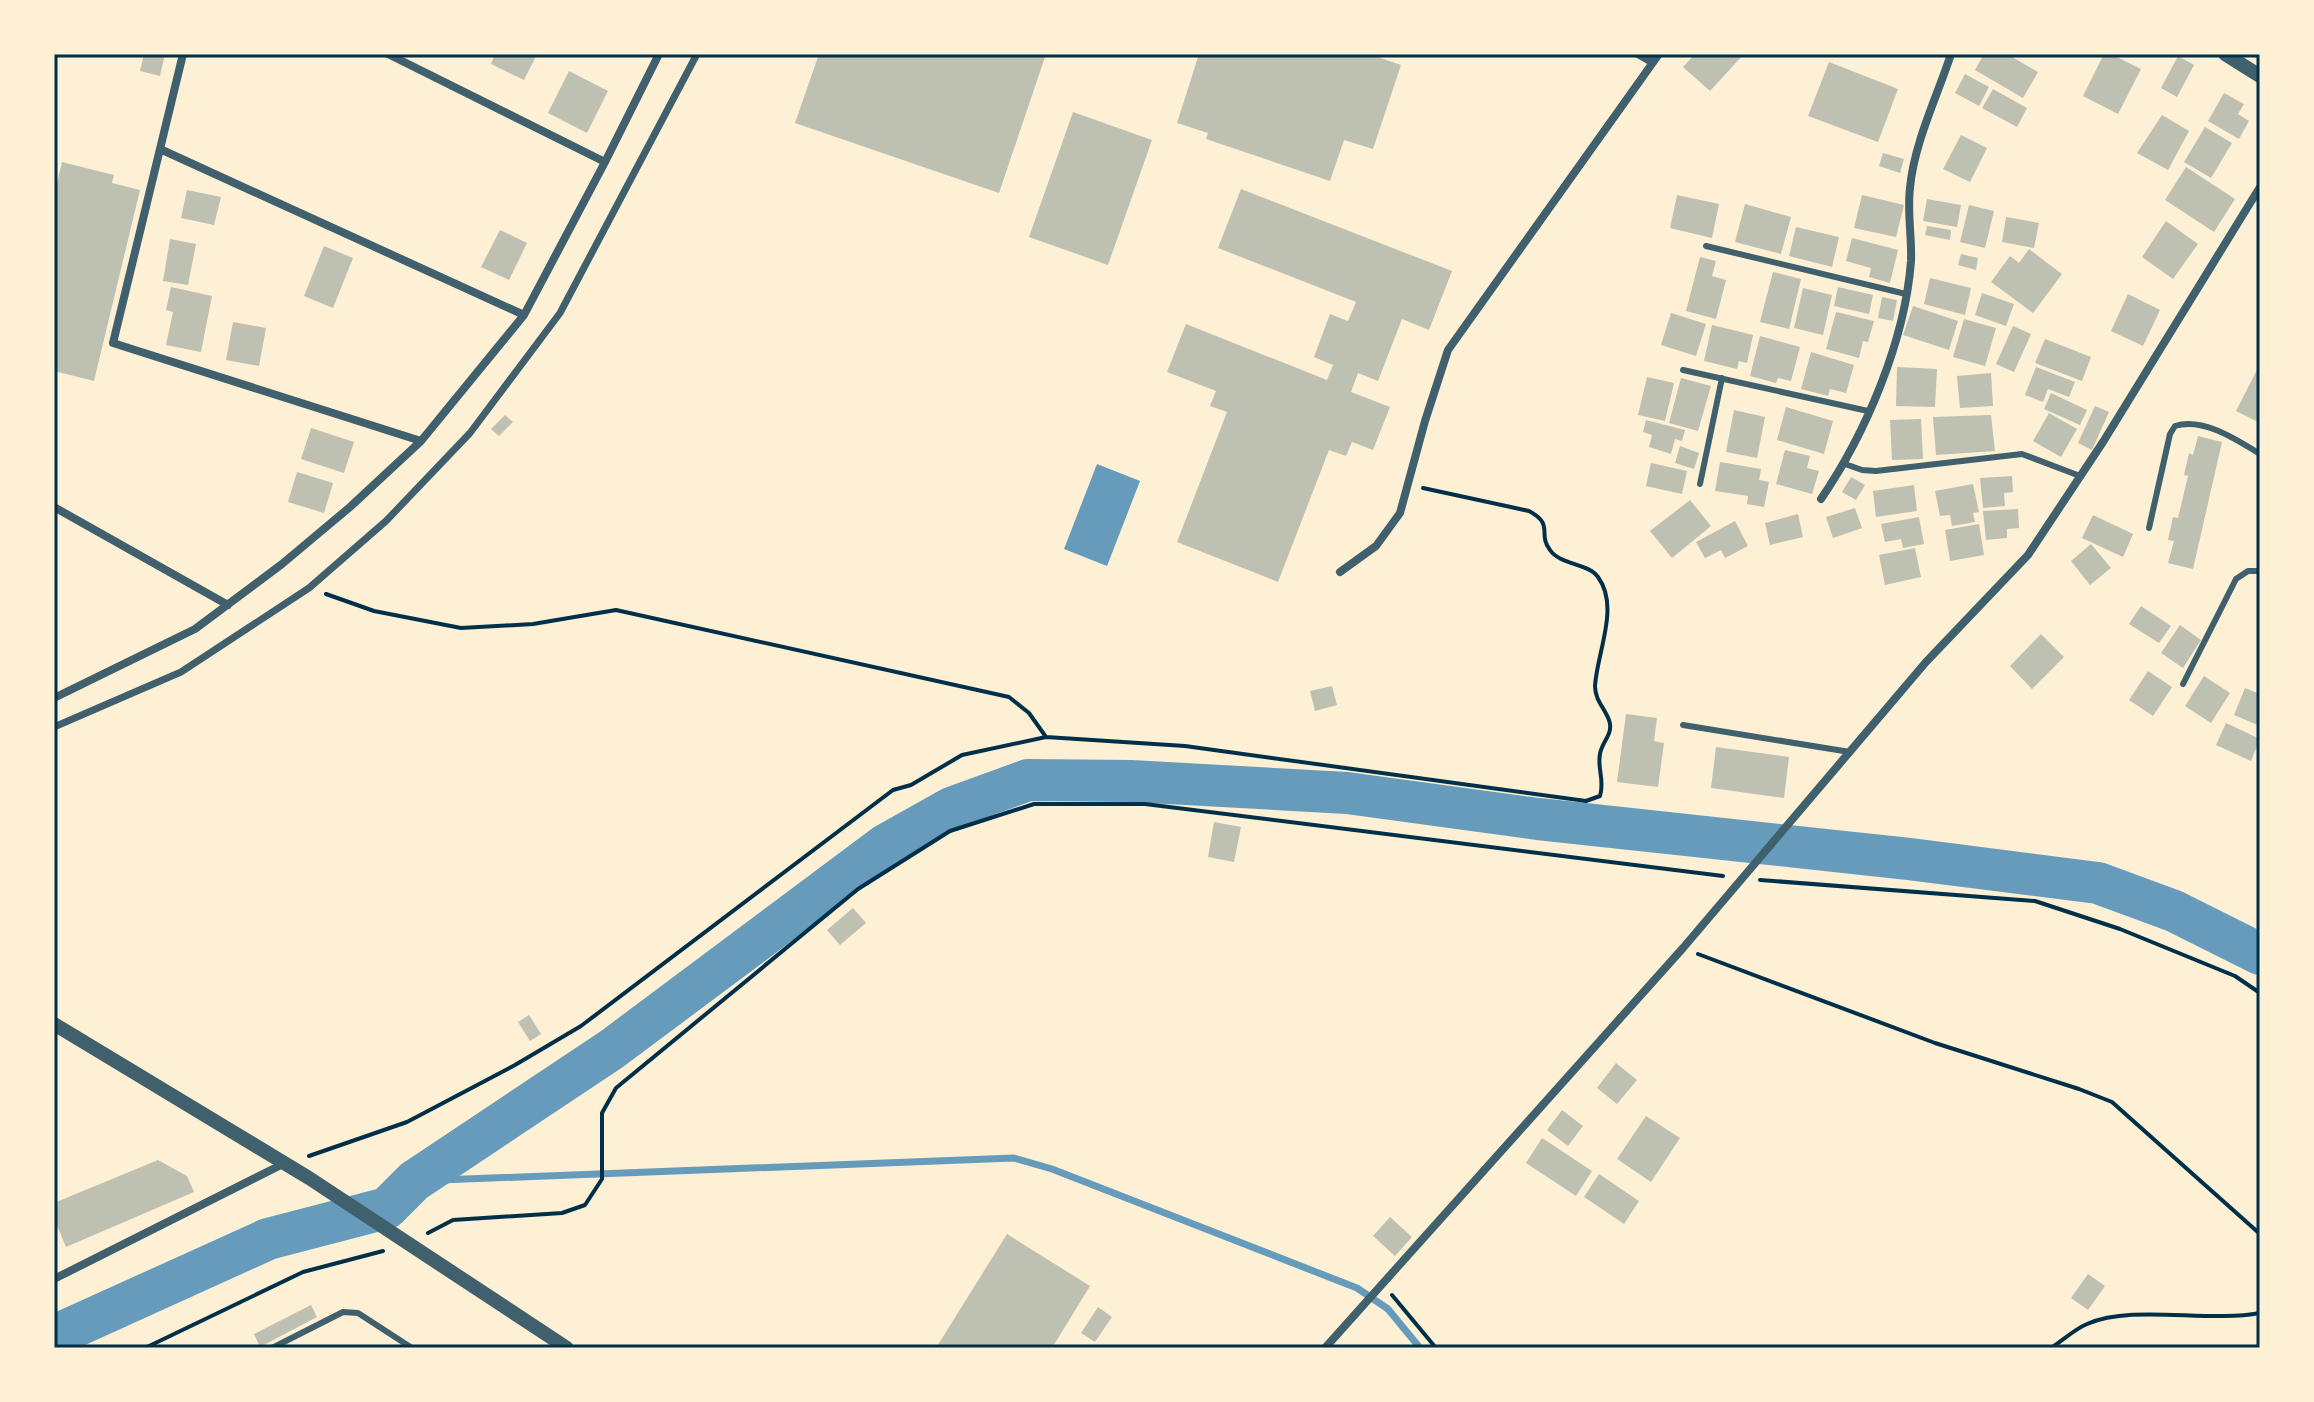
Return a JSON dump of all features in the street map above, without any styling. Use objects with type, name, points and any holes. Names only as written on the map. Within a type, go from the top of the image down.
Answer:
[{"type":"street","points":[[183,54],[113,343],[421,441]]},
{"type":"street","points":[[388,54],[605,162]]},
{"type":"street","points":[[54,698],[195,629],[350,507],[421,441],[524,315],[659,54]]},
{"type":"street","points":[[54,727],[181,672],[309,588],[386,521],[470,433],[560,313],[697,54]]},
{"type":"street","points":[[1638,54],[1652,62]]},
{"type":"street","points":[[1340,572],[1376,546],[1400,513],[1448,350],[1659,54]]},
{"type":"street","points":[[1821,499],[1845,464],[1895,344],[1911,262],[1910,188],[1918,151],[1951,54]]},
{"type":"street","points":[[2225,54],[2260,76]]},
{"type":"street","points":[[160,149],[524,315]]},
{"type":"street","points":[[1325,1348],[1683,948],[1926,662],[2028,555],[2260,187]]},
{"type":"street","points":[[54,507],[228,605]]},
{"type":"street","points":[[54,1024],[309,1178],[562,1347]]},
{"type":"street","points":[[54,1279],[283,1164]]},
{"type":"lane","points":[[1706,246],[1906,294]]},
{"type":"lane","points":[[1683,370],[1868,411]]},
{"type":"lane","points":[[1700,484],[1722,378]]},
{"type":"lane","points":[[2149,528],[2170,434],[2175,426],[2185,423],[2201,425],[2260,454]]},
{"type":"lane","points":[[1845,464],[1876,471],[2022,454],[2080,476]]},
{"type":"lane","points":[[2183,684],[2236,579],[2248,571],[2260,571]]},
{"type":"lane","points":[[1683,725],[1850,752]]},
{"type":"lane","points":[[272,1348],[343,1312],[358,1313],[412,1348]]},
{"type":"path","points":[[283,1164],[407,1122],[581,1026],[893,790],[911,785],[962,755],[1046,737],[1185,746],[1586,801],[1600,796],[1604,783],[1600,752],[1610,736],[1610,721],[1598,701],[1595,688],[1606,622],[1605,591],[1596,574],[1552,554],[1545,542],[1546,526],[1542,518],[1529,511],[1409,485]]},
{"type":"path","points":[[309,588],[374,611],[461,628],[533,624],[616,610],[1009,697],[1029,713],[1046,737]]},
{"type":"path","points":[[145,1348],[303,1272],[409,1244],[453,1220],[562,1213],[585,1205],[602,1179],[602,1113],[616,1088],[858,889],[950,831],[1034,804],[1145,804],[1743,878],[2035,901],[2120,929],[2235,976],[2260,993]]},
{"type":"path","points":[[1683,948],[1935,1043],[2112,1102],[2260,1234]]},
{"type":"path","points":[[1383,1283],[1436,1348]]},
{"type":"path","points":[[2051,1348],[2086,1324],[2116,1316],[2237,1318],[2260,1313]]},
{"type":"water","points":[[1097,464],[1140,481],[1107,566],[1064,549]]},
{"type":"building","points":[[144,54],[165,54],[160,76],[140,71]]},
{"type":"building","points":[[495,54],[537,54],[524,80],[491,64]]},
{"type":"building","points":[[819,54],[1046,54],[999,193],[795,123]]},
{"type":"building","points":[[1199,54],[1369,54],[1401,65],[1373,149],[1344,140],[1330,181],[1206,139],[1208,133],[1177,123]]},
{"type":"building","points":[[1695,54],[1744,54],[1710,91],[1683,67]]},
{"type":"building","points":[[1984,54],[2007,54],[2038,72],[2023,98],[1975,70]]},
{"type":"building","points":[[2104,54],[2111,54],[2141,69],[2118,114],[2083,96]]},
{"type":"building","points":[[2178,56],[2194,65],[2177,97],[2161,88]]},
{"type":"building","points":[[1829,62],[1898,89],[1878,142],[1808,116]]},
{"type":"building","points":[[569,71],[608,91],[587,133],[548,113]]},
{"type":"building","points":[[1965,74],[1989,87],[1979,106],[1955,93]]},
{"type":"building","points":[[1993,89],[2027,108],[2017,127],[1982,108]]},
{"type":"building","points":[[2224,93],[2244,104],[2238,114],[2249,121],[2239,139],[2208,121]]},
{"type":"building","points":[[1073,112],[1152,140],[1108,265],[1029,237]]},
{"type":"building","points":[[2162,115],[2189,131],[2168,170],[2137,153]]},
{"type":"building","points":[[2205,127],[2232,143],[2211,178],[2184,162]]},
{"type":"building","points":[[1961,135],[1987,148],[1970,182],[1943,169]]},
{"type":"building","points":[[1883,153],[1904,159],[1900,173],[1879,166]]},
{"type":"building","points":[[62,162],[114,175],[112,183],[140,190],[94,381],[54,371],[54,196]]},
{"type":"building","points":[[2186,167],[2235,199],[2214,232],[2165,200]]},
{"type":"building","points":[[1241,189],[1452,271],[1429,330],[1402,319],[1378,381],[1358,373],[1351,392],[1390,407],[1373,450],[1352,442],[1346,456],[1329,450],[1278,582],[1177,542],[1227,412],[1210,406],[1216,391],[1167,372],[1186,324],[1327,380],[1333,365],[1314,357],[1330,314],[1348,321],[1356,302],[1218,248]]},
{"type":"building","points":[[187,190],[221,197],[214,225],[181,218]]},
{"type":"building","points":[[1677,195],[1719,204],[1712,238],[1670,228]]},
{"type":"building","points":[[1862,195],[1904,205],[1896,237],[1854,228]]},
{"type":"building","points":[[1927,199],[1961,205],[1957,227],[1923,221]]},
{"type":"building","points":[[1745,204],[1791,217],[1781,254],[1735,242]]},
{"type":"building","points":[[1969,205],[1994,211],[1985,248],[1960,242]]},
{"type":"building","points":[[2006,217],[2039,223],[2034,248],[2002,242]]},
{"type":"building","points":[[2166,221],[2198,244],[2173,279],[2142,257]]},
{"type":"building","points":[[1927,226],[1951,230],[1950,240],[1925,235]]},
{"type":"building","points":[[1796,227],[1839,237],[1832,267],[1789,256]]},
{"type":"building","points":[[500,230],[527,243],[509,280],[481,267]]},
{"type":"building","points":[[1852,238],[1898,250],[1890,283],[1869,277],[1871,268],[1846,261]]},
{"type":"building","points":[[170,239],[196,244],[188,285],[163,281]]},
{"type":"building","points":[[324,246],[353,258],[333,308],[304,296]]},
{"type":"building","points":[[2029,249],[2062,274],[2033,313],[1991,282],[2010,256],[2019,263]]},
{"type":"building","points":[[1961,254],[1978,258],[1976,270],[1958,265]]},
{"type":"building","points":[[1700,257],[1716,261],[1712,276],[1726,280],[1716,319],[1686,311]]},
{"type":"building","points":[[1773,272],[1801,279],[1789,329],[1760,322]]},
{"type":"building","points":[[1930,278],[1971,288],[1965,315],[1924,304]]},
{"type":"building","points":[[171,287],[212,296],[201,352],[166,345],[173,312],[166,310]]},
{"type":"building","points":[[1838,287],[1873,295],[1869,314],[1834,306]]},
{"type":"building","points":[[1803,288],[1832,295],[1823,335],[1794,328]]},
{"type":"building","points":[[1982,293],[2014,304],[2006,326],[1975,315]]},
{"type":"building","points":[[2128,294],[2160,310],[2143,346],[2111,331]]},
{"type":"building","points":[[1882,297],[1897,300],[1893,321],[1878,318]]},
{"type":"building","points":[[1913,306],[1958,321],[1949,350],[1903,335]]},
{"type":"building","points":[[1836,312],[1874,321],[1868,342],[1863,341],[1859,358],[1826,349]]},
{"type":"building","points":[[1671,313],[1706,324],[1696,356],[1661,345]]},
{"type":"building","points":[[1964,319],[1996,328],[1985,366],[1953,357]]},
{"type":"building","points":[[233,322],[266,328],[259,366],[226,360]]},
{"type":"building","points":[[1712,325],[1753,335],[1747,363],[1739,361],[1737,369],[1704,361]]},
{"type":"building","points":[[2013,326],[2031,334],[2014,372],[1996,364]]},
{"type":"building","points":[[1760,336],[1800,347],[1791,381],[1778,378],[1776,383],[1750,376]]},
{"type":"building","points":[[2045,339],[2091,357],[2082,381],[2035,363]]},
{"type":"building","points":[[1811,352],[1854,365],[1846,393],[1830,389],[1828,396],[1801,389]]},
{"type":"building","points":[[2260,364],[2260,423],[2236,411]]},
{"type":"building","points":[[1897,367],[1937,369],[1935,407],[1896,406]]},
{"type":"building","points":[[2036,367],[2075,382],[2069,397],[2048,389],[2043,402],[2025,395]]},
{"type":"building","points":[[1991,373],[1993,406],[1960,408],[1957,376]]},
{"type":"building","points":[[1647,377],[1674,383],[1665,421],[1638,415]]},
{"type":"building","points":[[1681,378],[1711,386],[1698,431],[1669,423]]},
{"type":"building","points":[[2051,393],[2087,410],[2080,425],[2044,409]]},
{"type":"building","points":[[2095,406],[2109,412],[2092,450],[2078,443]]},
{"type":"building","points":[[1786,407],[1833,421],[1824,454],[1777,440]]},
{"type":"building","points":[[1734,410],[1765,417],[1757,458],[1726,452]]},
{"type":"building","points":[[2049,413],[2077,429],[2061,457],[2033,441]]},
{"type":"building","points":[[505,415],[513,422],[499,436],[491,429]]},
{"type":"building","points":[[1991,415],[1995,451],[1936,455],[1933,417]]},
{"type":"building","points":[[1921,419],[1923,459],[1892,460],[1890,420]]},
{"type":"building","points":[[1646,420],[1685,430],[1682,441],[1675,439],[1671,454],[1649,447],[1652,435],[1643,432]]},
{"type":"building","points":[[311,428],[354,442],[344,473],[301,459]]},
{"type":"building","points":[[2198,436],[2222,442],[2193,569],[2168,563],[2174,541],[2168,540],[2173,517],[2178,518],[2188,476],[2184,475],[2189,453],[2193,455]]},
{"type":"building","points":[[1680,446],[1699,453],[1694,469],[1675,463]]},
{"type":"building","points":[[1785,450],[1810,456],[1807,468],[1819,471],[1812,494],[1776,484]]},
{"type":"building","points":[[1720,462],[1761,469],[1759,480],[1769,482],[1764,507],[1747,504],[1748,496],[1715,491]]},
{"type":"building","points":[[1651,463],[1687,471],[1682,494],[1646,486]]},
{"type":"building","points":[[297,472],[333,483],[324,513],[288,502]]},
{"type":"building","points":[[2012,476],[2013,492],[2004,493],[2005,506],[1983,508],[1980,478]]},
{"type":"building","points":[[1851,477],[1865,485],[1856,500],[1842,492]]},
{"type":"building","points":[[1973,484],[1979,512],[1973,513],[1975,522],[1952,526],[1950,515],[1940,516],[1935,491]]},
{"type":"building","points":[[1914,485],[1917,511],[1876,517],[1873,491]]},
{"type":"building","points":[[1690,500],[1711,526],[1672,558],[1650,531]]},
{"type":"building","points":[[1855,508],[1862,528],[1833,538],[1826,517]]},
{"type":"building","points":[[2018,509],[2019,528],[2007,529],[2007,538],[1986,540],[1983,511]]},
{"type":"building","points":[[1798,514],[1803,537],[1770,545],[1765,523]]},
{"type":"building","points":[[2093,515],[2133,534],[2123,557],[2082,538]]},
{"type":"building","points":[[1919,517],[1924,544],[1903,548],[1901,539],[1885,542],[1881,524]]},
{"type":"building","points":[[1735,521],[1748,546],[1725,558],[1721,550],[1705,558],[1696,542]]},
{"type":"building","points":[[1979,524],[1984,555],[1950,561],[1945,530]]},
{"type":"building","points":[[2091,544],[2111,568],[2090,585],[2071,561]]},
{"type":"building","points":[[1915,548],[1921,577],[1885,585],[1879,555]]},
{"type":"building","points":[[2141,606],[2171,626],[2159,643],[2129,624]]},
{"type":"building","points":[[2180,625],[2201,640],[2183,668],[2161,653]]},
{"type":"building","points":[[2041,634],[2064,657],[2032,689],[2010,666]]},
{"type":"building","points":[[2148,671],[2172,687],[2153,716],[2129,700]]},
{"type":"building","points":[[2204,676],[2230,693],[2211,723],[2185,706]]},
{"type":"building","points":[[1332,686],[1337,705],[1315,711],[1310,691]]},
{"type":"building","points":[[2245,688],[2260,694],[2260,726],[2234,715]]},
{"type":"building","points":[[1626,714],[1657,718],[1654,741],[1664,743],[1658,787],[1617,782]]},
{"type":"building","points":[[2226,723],[2260,739],[2251,761],[2216,745]]},
{"type":"building","points":[[1716,747],[1789,757],[1784,798],[1711,788]]},
{"type":"building","points":[[1214,822],[1241,827],[1234,862],[1208,857]]},
{"type":"building","points":[[853,908],[866,923],[840,945],[827,930]]},
{"type":"building","points":[[529,1015],[541,1034],[530,1041],[518,1022]]},
{"type":"building","points":[[1616,1063],[1637,1080],[1617,1104],[1597,1088]]},
{"type":"building","points":[[1562,1110],[1583,1126],[1568,1146],[1547,1130]]},
{"type":"building","points":[[1646,1116],[1680,1138],[1651,1182],[1617,1159]]},
{"type":"building","points":[[1542,1138],[1592,1171],[1576,1196],[1526,1163]]},
{"type":"building","points":[[158,1160],[187,1176],[194,1192],[66,1247],[54,1218],[54,1203]]},
{"type":"building","points":[[1599,1174],[1639,1201],[1624,1224],[1584,1197]]},
{"type":"building","points":[[1390,1217],[1412,1237],[1395,1256],[1373,1236]]},
{"type":"building","points":[[1007,1234],[1090,1286],[1052,1348],[936,1348]]},
{"type":"building","points":[[2088,1274],[2105,1286],[2088,1310],[2071,1298]]},
{"type":"building","points":[[311,1305],[317,1317],[260,1347],[254,1334]]},
{"type":"building","points":[[1098,1307],[1112,1317],[1095,1342],[1081,1333]]},
{"type":"waterway","points":[[54,1336],[268,1239],[387,1208],[414,1181],[612,1049],[885,845],[951,808],[1028,780],[1131,781],[1347,793],[1538,819],[2098,883],[2174,911],[2260,954]]},
{"type":"waterway","points":[[414,1181],[1014,1158],[1052,1169],[1357,1288],[1388,1309],[1420,1348]]}]
